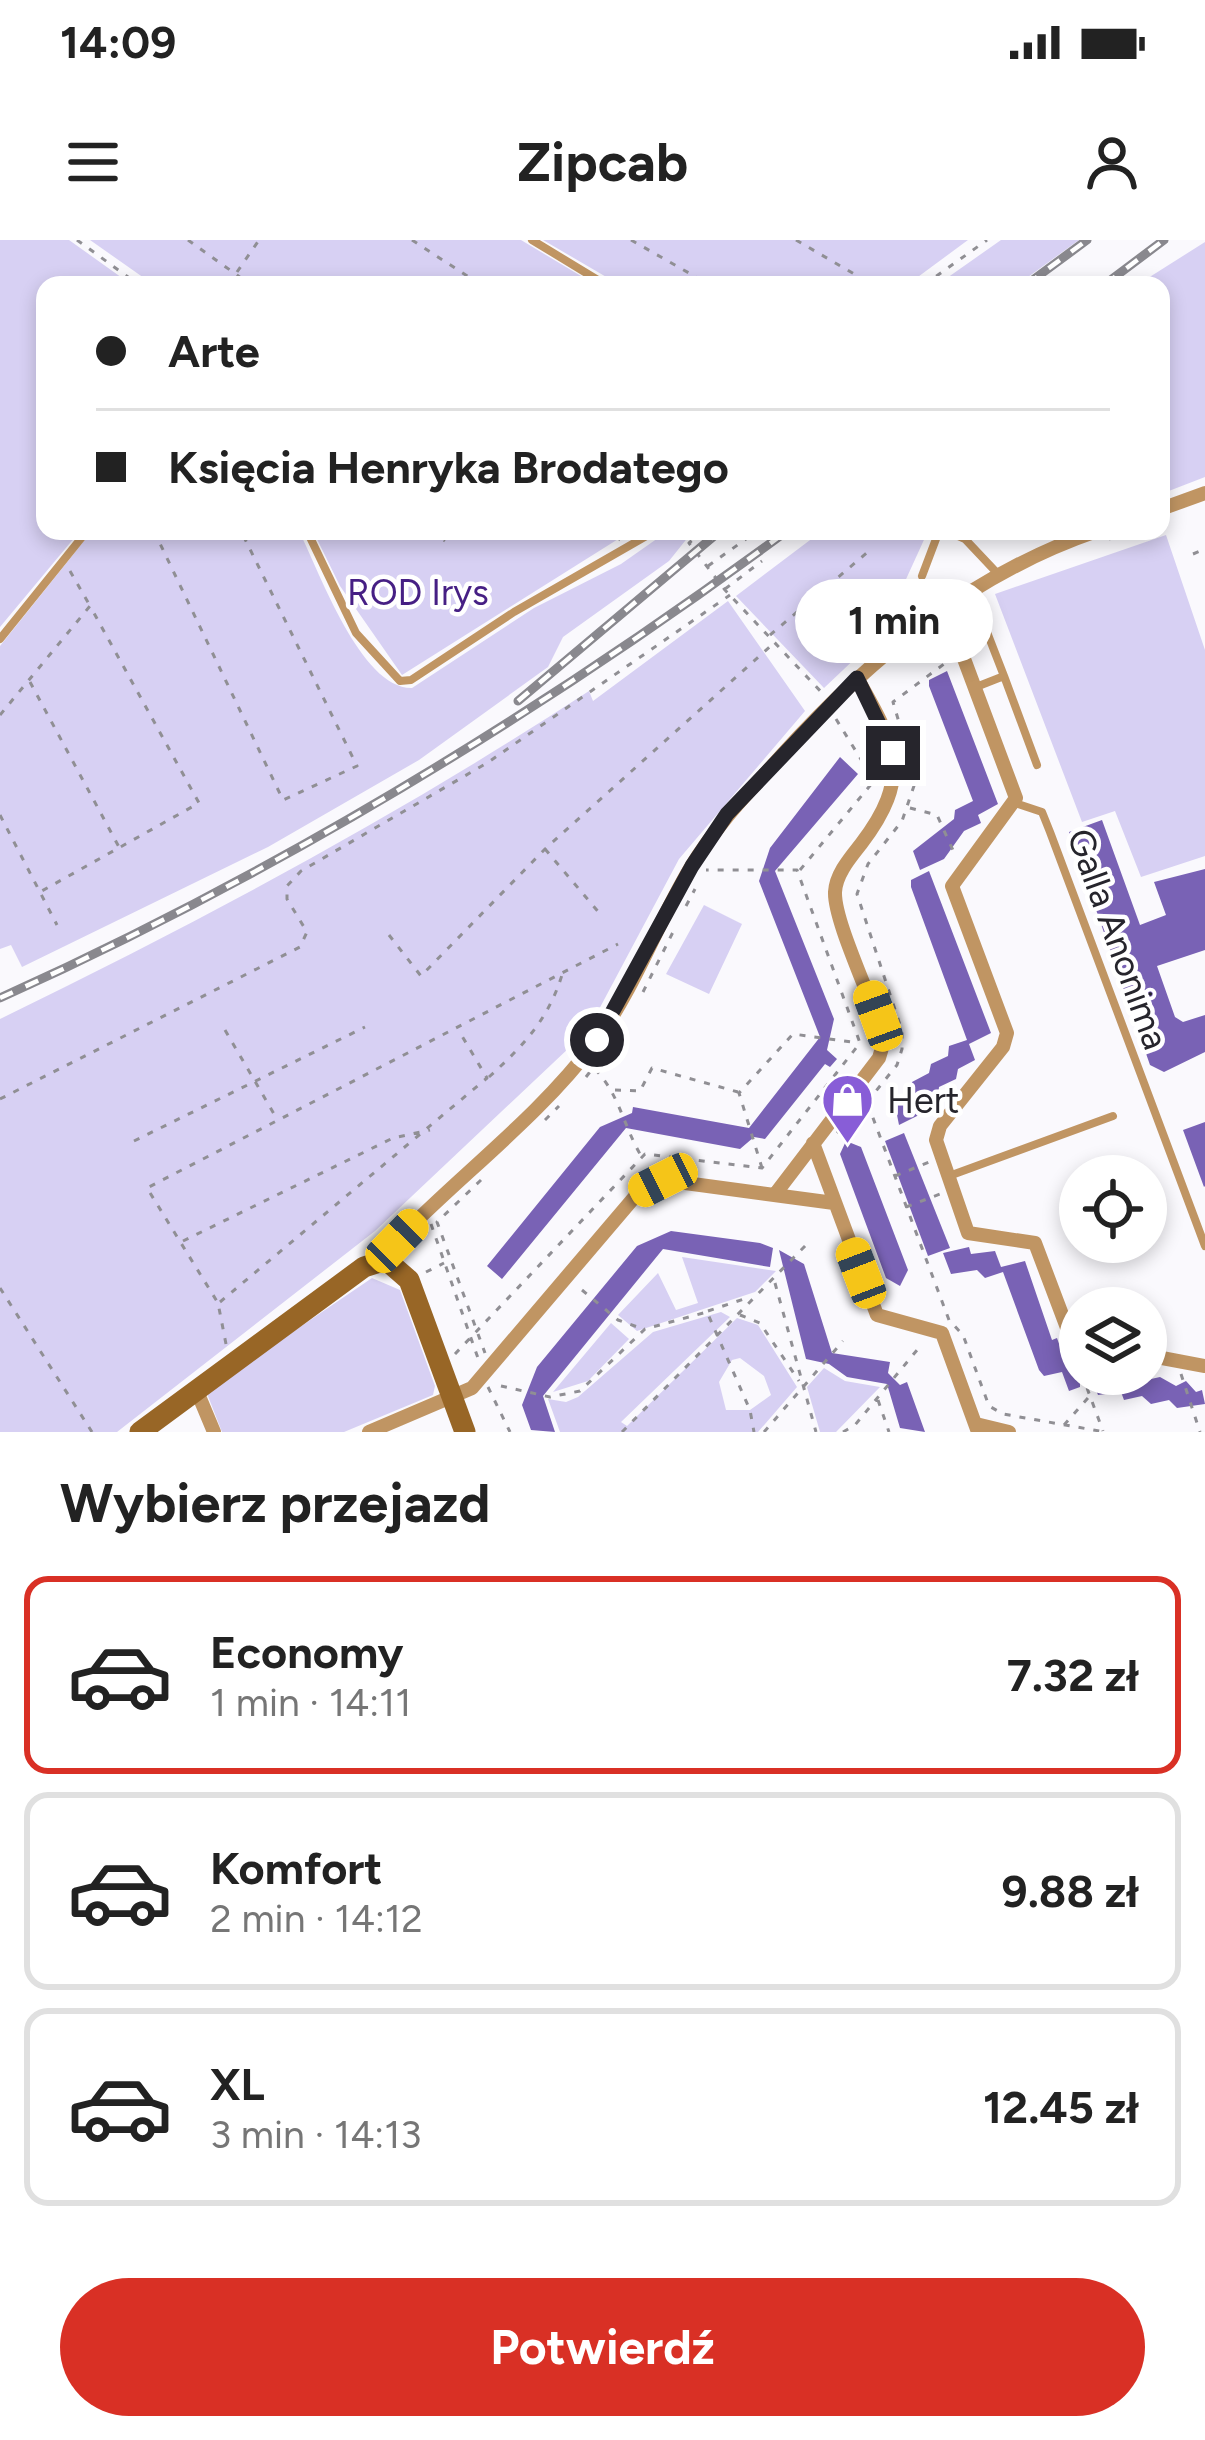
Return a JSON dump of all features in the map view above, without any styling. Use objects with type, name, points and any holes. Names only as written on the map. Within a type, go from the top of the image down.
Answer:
[{"type":"street","points":[[1170,505],[1205,493]]},
{"type":"street","points":[[140,1432],[364,1268],[386,1260],[515,1128],[597,1040],[727,814],[831,701],[945,608],[999,575],[1089,540]]},
{"type":"street","points":[[945,608],[1015,803],[952,886],[1007,1033],[1003,1047],[940,1126],[936,1140],[968,1233],[1035,1244],[1059,1307]]},
{"type":"street","points":[[776,1193],[879,1058],[884,1041],[835,897],[846,863],[883,815],[897,778],[893,753],[857,678]]},
{"type":"street","points":[[813,1143],[877,1315],[942,1333],[977,1428],[1009,1432]]},
{"type":"street","points":[[377,1430],[453,1400],[487,1370],[638,1193],[663,1180],[834,1203]]},
{"type":"street","points":[[386,1260],[409,1280],[465,1432]]},
{"type":"street","points":[[1167,1359],[1205,1366]]},
{"type":"street","points":[[196,1389],[214,1432]]},
{"type":"lane","points":[[532,240],[591,276]]},
{"type":"lane","points":[[0,639],[80,540]]},
{"type":"lane","points":[[311,540],[356,633],[400,681],[411,680],[640,540]]},
{"type":"lane","points":[[922,576],[939,540]]},
{"type":"lane","points":[[967,540],[999,575]]},
{"type":"lane","points":[[985,627],[1037,765]]},
{"type":"lane","points":[[975,688],[1004,676]]},
{"type":"lane","name":"Galla Anonima","points":[[1015,803],[1042,812],[1205,1246]]},
{"type":"lane","points":[[947,1176],[1113,1116]]},
{"type":"path","points":[[77,240],[127,276]]},
{"type":"path","points":[[188,240],[239,276]]},
{"type":"path","points":[[236,274],[259,240]]},
{"type":"path","points":[[412,240],[467,276]]},
{"type":"path","points":[[631,240],[694,276]]},
{"type":"path","points":[[796,240],[858,276]]},
{"type":"path","points":[[937,276],[987,240]]},
{"type":"path","points":[[158,540],[283,800],[357,766],[245,540]]},
{"type":"path","points":[[692,540],[689,543],[724,590],[840,708],[827,720]]},
{"type":"path","points":[[707,567],[745,540]]},
{"type":"path","points":[[769,637],[869,551]]},
{"type":"path","points":[[1195,553],[1205,551]]},
{"type":"path","points":[[40,892],[199,803],[64,559]]},
{"type":"path","points":[[724,590],[762,561]]},
{"type":"path","points":[[0,1099],[300,947],[307,932],[287,899],[287,886],[301,871],[487,764],[730,595]]},
{"type":"path","points":[[0,715],[90,606]]},
{"type":"path","points":[[389,935],[421,976],[545,849],[774,643]]},
{"type":"path","points":[[827,1124],[840,1135],[897,1065],[902,1048],[857,893],[868,864],[908,807],[916,780],[893,702],[928,672],[957,658]]},
{"type":"path","points":[[29,680],[119,848]]},
{"type":"path","points":[[831,701],[848,747],[875,782]]},
{"type":"path","points":[[798,873],[875,782],[880,757]]},
{"type":"path","points":[[908,807],[937,815],[950,853],[965,863]]},
{"type":"path","points":[[0,815],[57,925]]},
{"type":"path","points":[[545,849],[601,915]]},
{"type":"path","points":[[692,885],[640,993],[712,855]]},
{"type":"path","points":[[704,869],[798,873]]},
{"type":"path","points":[[798,873],[860,1043]]},
{"type":"path","points":[[231,1351],[220,1327],[218,1303],[147,1188],[618,944]]},
{"type":"path","points":[[218,1303],[432,1129],[531,1039],[553,1004],[563,972]]},
{"type":"path","points":[[134,1141],[365,1027]]},
{"type":"path","points":[[457,1028],[488,1078]]},
{"type":"path","points":[[225,1030],[278,1120]]},
{"type":"path","points":[[739,1093],[793,1034],[860,1043]]},
{"type":"path","points":[[762,1168],[860,1043]]},
{"type":"path","points":[[608,1044],[594,1068],[579,1081],[608,1044]]},
{"type":"path","points":[[594,1068],[616,1090],[623,1124],[641,1157]]},
{"type":"path","points":[[616,1090],[640,1091],[652,1068],[739,1093]]},
{"type":"path","points":[[739,1093],[762,1168]]},
{"type":"path","points":[[535,1127],[565,1096]]},
{"type":"path","points":[[867,1102],[989,1406],[1104,1432]]},
{"type":"path","points":[[181,1242],[393,1138],[432,1129]]},
{"type":"path","points":[[641,1157],[762,1168]]},
{"type":"path","points":[[438,1362],[472,1340],[641,1157]]},
{"type":"path","points":[[895,1176],[930,1161]]},
{"type":"path","points":[[487,1370],[478,1332],[449,1261],[426,1218],[486,1173],[437,1222],[449,1261],[472,1340],[510,1432]]},
{"type":"path","points":[[906,1207],[942,1193]]},
{"type":"path","points":[[622,1432],[806,1245]]},
{"type":"path","points":[[409,1280],[449,1261]]},
{"type":"path","points":[[774,1280],[816,1432]]},
{"type":"path","points":[[0,1288],[92,1432]]},
{"type":"path","points":[[582,1290],[618,1320],[645,1329]]},
{"type":"path","points":[[501,1387],[550,1396],[580,1391],[645,1329],[756,1295]]},
{"type":"path","points":[[706,1312],[754,1432]]},
{"type":"path","points":[[738,1314],[760,1323],[803,1387]]},
{"type":"path","points":[[764,1432],[843,1341]]},
{"type":"path","points":[[843,1432],[922,1344]]},
{"type":"path","points":[[1184,1383],[1200,1432]]},
{"type":"path","points":[[1064,1425],[1090,1396],[1104,1432]]},
{"type":"path","points":[[877,1398],[889,1432]]},
{"type":"green space","points":[[0,240],[69,240],[119,276],[36,276],[36,540],[72,540],[0,627]]},
{"type":"green space","points":[[90,240],[521,240],[581,276],[141,276]]},
{"type":"green space","points":[[543,240],[968,240],[919,276],[605,276]]},
{"type":"green space","points":[[1001,240],[1079,240],[1029,276],[950,276]]},
{"type":"green space","points":[[1205,242],[1205,477],[1170,491],[1170,276],[1151,276]]},
{"type":"green space","points":[[85,540],[303,540],[359,650],[393,683],[412,688],[534,608],[621,564],[655,540],[686,540],[669,561],[563,637],[548,667],[419,760],[268,847],[22,967],[11,945],[0,949],[0,646]]},
{"type":"green space","name":"ROD Irys","points":[[317,540],[617,540],[402,675],[340,586]]},
{"type":"green space","points":[[810,540],[924,540],[881,634],[824,688],[736,596]]},
{"type":"green space","points":[[1152,540],[1168,540],[1205,650],[1205,856],[1141,877],[1115,811],[1082,822],[995,594]]},
{"type":"green space","points":[[728,601],[805,711],[679,859],[588,1030],[375,1231],[117,1432],[0,1432],[0,1019],[300,864],[589,691],[593,701]]},
{"type":"green space","points":[[704,905],[742,924],[709,994],[666,974]]},
{"type":"green space","points":[[682,1257],[776,1271],[755,1292],[637,1331],[618,1315],[658,1273],[676,1310],[698,1303]]},
{"type":"green space","points":[[372,1278],[400,1290],[435,1386],[433,1395],[344,1432],[222,1432],[206,1391]]},
{"type":"green space","points":[[721,1312],[730,1317],[621,1422],[627,1426],[737,1318],[758,1325],[797,1387],[758,1432],[560,1432],[548,1399],[566,1402],[578,1397],[653,1332]],"holes":[[[740,1358],[764,1376],[771,1395],[750,1410],[726,1410],[719,1382],[732,1360]]]},
{"type":"green space","points":[[611,1323],[629,1339],[588,1381],[553,1392]]},
{"type":"green space","points":[[824,1368],[845,1381],[880,1387],[836,1432],[820,1432],[807,1387]]},
{"type":"building","points":[[947,671],[998,804],[978,815],[981,823],[964,831],[944,859],[920,870],[913,851],[954,819],[955,810],[973,801],[929,686],[929,680]]},
{"type":"building","points":[[840,757],[858,774],[775,871],[834,1019],[827,1050],[837,1059],[830,1067],[825,1064],[765,1139],[754,1137],[740,1149],[626,1128],[502,1279],[487,1266],[600,1127],[632,1113],[633,1107],[749,1128],[820,1037],[759,881],[770,848]]},
{"type":"building","points":[[1102,820],[1140,925],[1166,915],[1154,882],[1205,869],[1205,950],[1157,966],[1175,1017],[1183,1022],[1205,1015],[1205,1052],[1164,1072],[1150,1065],[1069,832]]},
{"type":"building","points":[[929,871],[991,1033],[969,1044],[975,1060],[958,1069],[956,1079],[939,1087],[938,1096],[921,1106],[919,1115],[899,1125],[894,1100],[911,1091],[912,1082],[929,1073],[931,1064],[948,1056],[949,1046],[967,1040],[911,887],[911,880]]},
{"type":"building","points":[[1205,1122],[1205,1186],[1204,1187],[1183,1130]]},
{"type":"building","points":[[904,1133],[950,1248],[928,1256],[885,1141]]},
{"type":"building","points":[[846,1141],[861,1147],[908,1270],[900,1286],[886,1278],[840,1154]]},
{"type":"building","points":[[671,1231],[760,1243],[773,1248],[770,1267],[663,1249],[543,1396],[555,1432],[531,1430],[522,1405],[537,1367],[637,1246]]},
{"type":"building","points":[[969,1247],[971,1254],[995,1251],[1001,1267],[1025,1261],[1052,1340],[1057,1338],[1059,1344],[1059,1373],[1044,1376],[1039,1370],[1003,1272],[985,1278],[977,1270],[951,1274],[943,1253]]},
{"type":"building","points":[[779,1250],[804,1264],[832,1353],[890,1362],[888,1373],[900,1385],[907,1382],[925,1432],[900,1428],[887,1384],[847,1377],[829,1364],[806,1359]]},
{"type":"building","points":[[1167,1381],[1176,1386],[1186,1381],[1196,1392],[1202,1390],[1205,1404],[1177,1408],[1169,1400],[1151,1404],[1142,1396],[1124,1400],[1122,1395],[1167,1395]]},
{"type":"railway","points":[[1038,276],[1087,240]]},
{"type":"railway","points":[[1116,276],[1164,240]]},
{"type":"railway","points":[[518,701],[709,540]]},
{"type":"railway","points":[[0,998],[206,897],[406,786],[599,663],[775,540]]},
{"type":"place","name":"Hert","points":[[848,1146]]},
{"type":"route","points":[[597,1040],[692,866],[727,814],[857,678],[893,753]]}]
